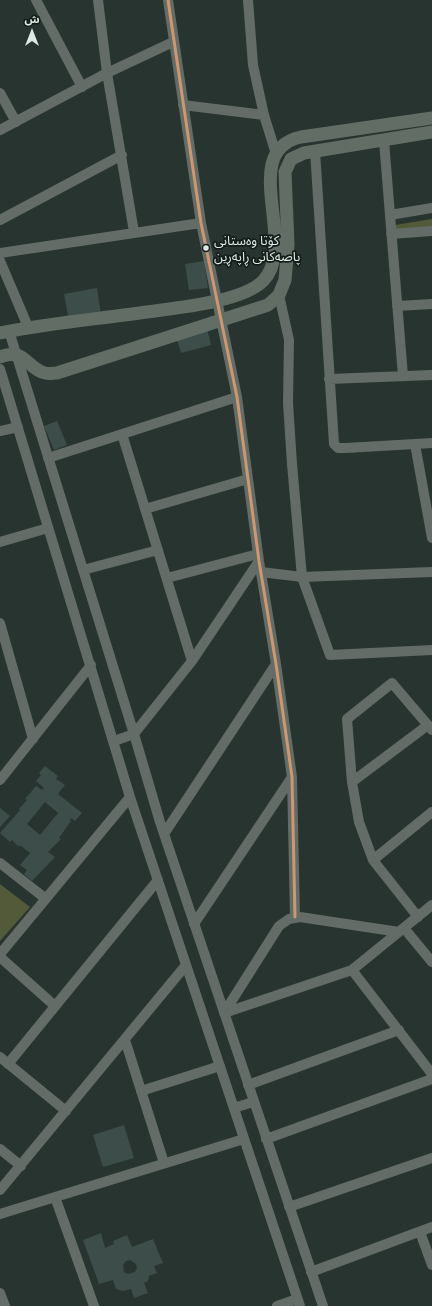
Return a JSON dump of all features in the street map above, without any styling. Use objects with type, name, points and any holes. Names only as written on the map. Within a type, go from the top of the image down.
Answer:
[{"type":"main road","points":[[5,332],[190,306],[255,288],[265,279],[272,268],[274,255],[274,231],[270,168],[272,158],[284,144],[292,139],[432,118]]},
{"type":"main road","points":[[0,357],[6,355],[17,355],[44,373],[57,373],[268,305],[279,295],[285,280],[287,267],[288,221],[285,172],[291,159],[299,154],[432,132]]},
{"type":"main road","points":[[276,154],[291,159]]},
{"type":"street","points":[[36,0],[82,86]]},
{"type":"street","points":[[98,0],[107,74],[134,232]]},
{"type":"street","points":[[168,0],[173,42],[202,223],[216,300],[237,397],[261,572],[292,777],[295,917]]},
{"type":"street","points":[[248,0],[253,64],[264,115],[276,154]]},
{"type":"street","points":[[0,130],[82,86],[173,42]]},
{"type":"street","points":[[0,93],[16,122]]},
{"type":"street","points":[[183,105],[264,115]]},
{"type":"street","points":[[384,141],[403,376]]},
{"type":"street","points":[[315,151],[333,441],[336,447],[346,448],[432,443]]},
{"type":"street","points":[[0,220],[122,155]]},
{"type":"street","points":[[390,215],[432,208]]},
{"type":"street","points":[[0,253],[202,223]]},
{"type":"street","points":[[392,234],[432,231]]},
{"type":"street","points":[[0,261],[29,329]]},
{"type":"street","points":[[279,295],[289,340],[289,418],[302,577],[330,655],[432,650]]},
{"type":"street","points":[[397,306],[432,304]]},
{"type":"street","points":[[5,332],[17,355],[164,834],[253,1102],[323,1306]]},
{"type":"street","points":[[0,369],[130,797],[299,1302],[277,1306]]},
{"type":"street","points":[[329,379],[432,375]]},
{"type":"street","points":[[48,458],[237,397]]},
{"type":"street","points":[[0,431],[18,427]]},
{"type":"street","points":[[122,434],[192,661]]},
{"type":"street","points":[[415,444],[432,538]]},
{"type":"street","points":[[145,509],[248,479]]},
{"type":"street","points":[[0,542],[48,528]]},
{"type":"street","points":[[83,570],[158,550]]},
{"type":"street","points":[[167,578],[259,558]]},
{"type":"street","points":[[114,741],[134,734],[192,661],[259,558]]},
{"type":"street","points":[[261,572],[302,577],[432,572]]},
{"type":"street","points":[[0,623],[33,739]]},
{"type":"street","points":[[164,834],[276,664]]},
{"type":"street","points":[[1,775],[33,739],[91,665]]},
{"type":"street","points":[[352,782],[430,728],[392,683],[347,719],[352,782],[359,822],[373,860],[418,917]]},
{"type":"street","points":[[194,924],[292,777]]},
{"type":"street","points":[[56,1006],[0,956],[130,797]]},
{"type":"street","points":[[373,860],[432,812]]},
{"type":"street","points":[[0,864],[46,899]]},
{"type":"street","points":[[8,1064],[158,880]]},
{"type":"street","points":[[224,1013],[352,970],[432,905]]},
{"type":"street","points":[[224,1013],[279,926],[295,917],[401,930],[432,962]]},
{"type":"street","points":[[0,1190],[186,965]]},
{"type":"street","points":[[352,970],[432,1074]]},
{"type":"street","points":[[248,1085],[398,1030]]},
{"type":"street","points":[[125,1040],[164,1163]]},
{"type":"street","points":[[0,1057],[66,1111]]},
{"type":"street","points":[[141,1091],[220,1066]]},
{"type":"street","points":[[266,1139],[432,1079]]},
{"type":"street","points":[[234,1108],[253,1102]]},
{"type":"street","points":[[0,1214],[244,1139]]},
{"type":"street","points":[[0,1149],[21,1166]]},
{"type":"street","points":[[289,1207],[432,1158]]},
{"type":"street","points":[[55,1197],[94,1306]]},
{"type":"street","points":[[311,1272],[432,1227]]},
{"type":"street","points":[[420,1232],[432,1265]]},
{"type":"street","points":[[0,1293],[5,1306]]},
{"type":"green space","points":[[432,219],[432,229],[396,231],[395,225]]},
{"type":"green space","points":[[0,884],[30,907],[0,941]]},
{"type":"building","points":[[204,261],[208,288],[189,290],[185,264]]},
{"type":"building","points":[[97,288],[101,315],[69,321],[64,294]]},
{"type":"building","points":[[207,328],[211,345],[181,353],[176,336]]},
{"type":"building","points":[[57,421],[67,445],[54,450],[44,426]]},
{"type":"building","points":[[45,766],[58,776],[56,779],[65,785],[58,794],[82,813],[75,821],[71,818],[71,821],[59,838],[61,839],[48,852],[55,857],[32,881],[24,874],[27,870],[20,865],[30,853],[20,845],[19,847],[12,840],[10,842],[0,833],[20,810],[19,809],[27,800],[25,799],[36,786],[42,790],[44,788],[36,781],[41,775],[39,773]],"holes":[[[45,802],[58,813],[40,835],[27,824]]]},
{"type":"building","points":[[0,808],[10,816],[0,827]]},
{"type":"building","points":[[124,1125],[134,1158],[103,1167],[93,1135]]},
{"type":"building","points":[[101,1233],[105,1248],[114,1244],[113,1241],[127,1235],[132,1247],[153,1239],[163,1263],[154,1266],[157,1273],[149,1276],[148,1281],[144,1283],[148,1293],[134,1298],[131,1289],[123,1291],[116,1289],[113,1280],[99,1284],[83,1240]],"holes":[[[130,1260],[136,1264],[137,1268],[135,1272],[128,1274],[124,1272],[123,1265],[126,1261]]]},
{"type":"transit line","points":[[168,0],[201,223],[237,397],[259,561],[276,664],[292,777],[295,917]]},
{"type":"place","name":"كۆتا وەستانی پاصەکانی ڕاپەڕین","points":[[206,248]]}]
